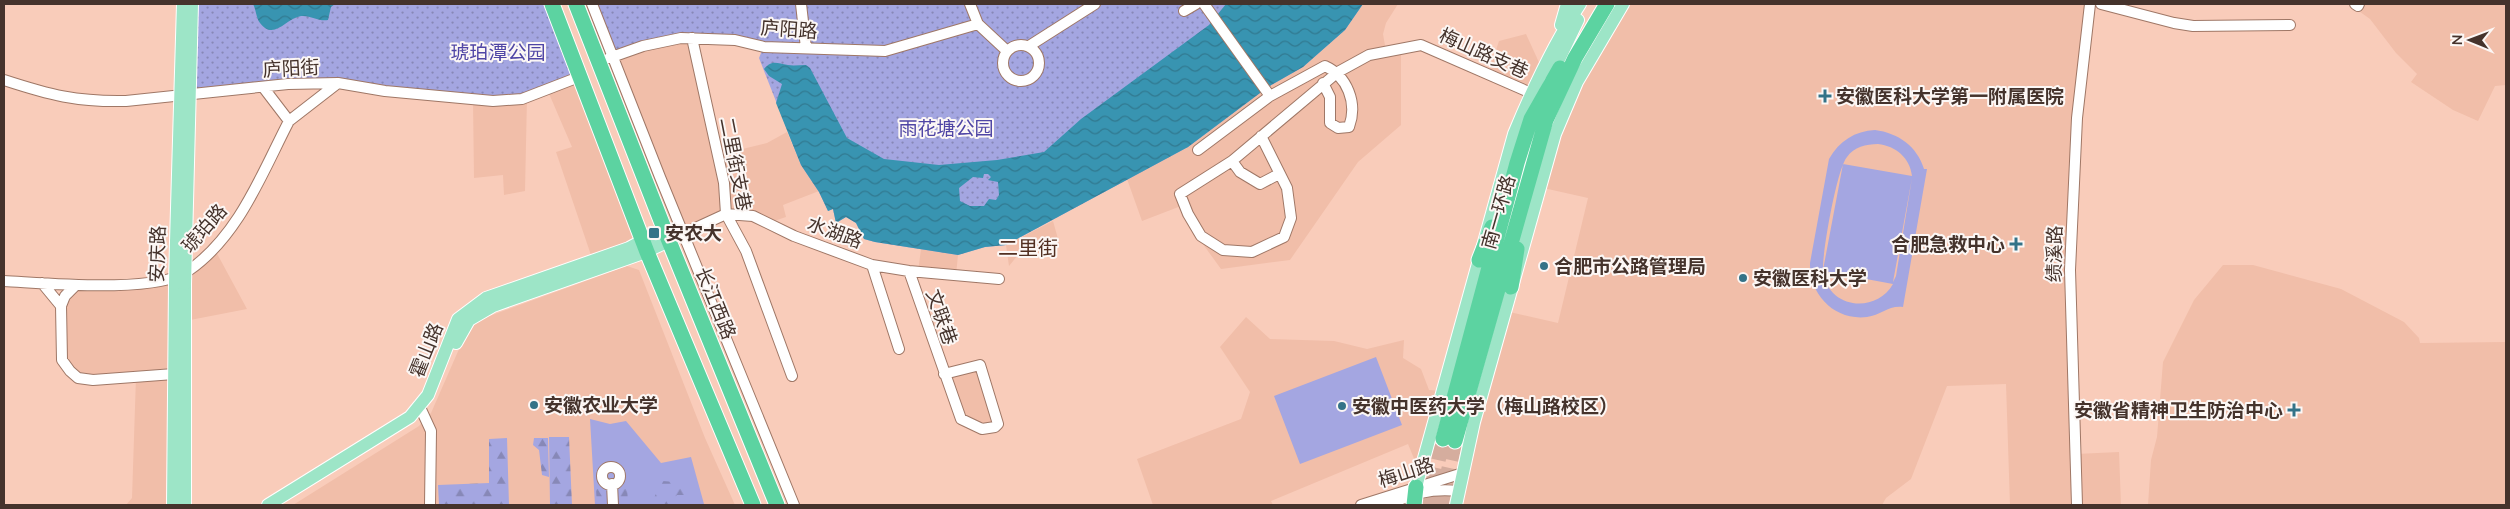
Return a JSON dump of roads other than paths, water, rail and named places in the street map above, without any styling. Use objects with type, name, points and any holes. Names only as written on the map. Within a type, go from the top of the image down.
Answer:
[{"type":"highway","points":[[552,4],[577,78],[643,247],[753,505]]},
{"type":"highway","name":"长江西路","points":[[576,4],[667,235],[777,505]]},
{"type":"highway","name":"南一环路","points":[[1597,4],[1531,119],[1517,163],[1449,440],[1546,120],[1575,58],[1607,4]]},
{"type":"highway","points":[[1479,260],[1517,163]]},
{"type":"highway","points":[[1511,287],[1525,188]]},
{"type":"main road","name":"安庆路","points":[[173,505],[174,374],[180,284],[185,95],[183,4]]},
{"type":"main road","name":"安庆路","points":[[185,95],[192,4]]},
{"type":"main road","points":[[1558,37],[1567,4]]},
{"type":"main road","points":[[1415,495],[1514,134],[1558,37],[1580,4]]},
{"type":"main road","points":[[1531,119],[1585,4]]},
{"type":"main road","points":[[1456,505],[1511,287],[1555,134],[1577,82],[1623,4]]},
{"type":"main road","name":"霍山路","points":[[285,505],[417,423],[458,319],[486,298],[643,247],[667,235]]},
{"type":"main road","name":"安庆路","points":[[180,284],[185,505]]},
{"type":"main road","name":"霍山路","points":[[268,505],[421,409]]},
{"type":"street","points":[[546,4],[577,78]]},
{"type":"street","points":[[592,4],[682,233],[794,505]]},
{"type":"street","points":[[801,4],[806,48]]},
{"type":"street","points":[[970,4],[978,24],[1007,51]]},
{"type":"street","points":[[1028,46],[1094,4]]},
{"type":"street","points":[[1184,10],[1196,4]]},
{"type":"street","points":[[1204,4],[1270,96]]},
{"type":"street","name":"绩溪路","points":[[2078,505],[2070,270],[2077,118],[2090,4]]},
{"type":"street","points":[[2101,4],[2174,23],[2193,26],[2290,25]]},
{"type":"street","points":[[2355,4],[2358,6],[2359,4]]},
{"type":"street","name":"庐阳路","points":[[598,61],[643,46],[681,38],[735,40],[764,48],[885,51],[978,24]]},
{"type":"street","name":"二里街支巷","points":[[692,38],[724,183],[726,214],[746,251],[792,376]]},
{"type":"street","points":[[1017,45],[1028,46],[1038,54],[1040,65],[1034,76],[1029,80],[1017,80],[1007,74],[1003,63],[1007,51],[1017,45]]},
{"type":"street","name":"梅山路支巷","points":[[1280,174],[1287,188],[1291,218],[1284,237],[1252,252],[1223,250],[1201,236],[1188,214],[1180,194],[1232,161],[1338,72],[1369,55],[1421,45],[1531,93]]},
{"type":"street","points":[[1198,150],[1270,96],[1325,66],[1338,72],[1350,95],[1354,115],[1349,126],[1338,128],[1330,123],[1330,97],[1323,84]]},
{"type":"street","name":"庐阳街","points":[[4,80],[51,96],[77,100],[126,101],[263,86],[338,83],[385,91],[493,101],[522,99],[577,78]]},
{"type":"street","points":[[263,86],[289,121],[338,83]]},
{"type":"street","name":"琥珀路","points":[[4,281],[75,286],[154,283],[187,272],[209,252],[236,222],[289,121]]},
{"type":"street","points":[[1232,161],[1240,172],[1260,184],[1280,174],[1261,136]]},
{"type":"street","name":"水湖路","points":[[667,235],[682,233],[726,214],[753,216],[794,236],[872,265],[908,271],[999,279]]},
{"type":"street","points":[[643,247],[746,505]]},
{"type":"street","points":[[872,265],[899,349]]},
{"type":"street","name":"文联巷","points":[[908,271],[944,374],[961,419],[982,429],[995,427],[998,424],[980,364],[944,374]]},
{"type":"street","points":[[42,283],[61,306]]},
{"type":"street","points":[[75,286],[65,296],[61,306],[62,360],[78,378],[94,380],[174,374]]},
{"type":"street","points":[[421,409],[430,430],[430,505]]},
{"type":"street","name":"梅山路","points":[[1386,505],[1415,495],[1463,473]]},
{"type":"street","points":[[612,484],[613,505]]},
{"type":"street","name":"梅山路","points":[[1361,505],[1438,489],[1459,491]]},
{"type":"water","points":[[253,4],[335,4],[331,7],[328,20],[301,16],[270,30],[260,23]]},
{"type":"water","points":[[1226,4],[1363,4],[1345,30],[1303,67],[1268,87],[1188,147],[1006,245],[985,247],[958,255],[875,242],[864,239],[856,223],[846,217],[836,223],[833,209],[828,211],[819,192],[801,165],[776,103],[782,84],[769,76],[764,69],[770,64],[775,63],[806,65],[810,68],[847,138],[884,159],[939,165],[997,160],[1044,152],[1081,119],[1209,25]],"holes":[[[984,174],[988,174],[991,177],[988,180],[998,182],[999,195],[996,200],[989,199],[984,206],[970,206],[960,201],[959,188],[973,177],[983,178]]]},
{"type":"tunnel","points":[[1428,505],[1443,439]]},
{"type":"tunnel","points":[[1441,505],[1455,441]]},
{"type":"place","name":"安徽医科大学第一附属医院","points":[[1825,96]]},
{"type":"place","name":"安农大","points":[[654,233]]},
{"type":"place","name":"合肥急救中心","points":[[2016,244]]},
{"type":"place","name":"合肥市公路管理局","points":[[1544,266]]},
{"type":"place","name":"安徽医科大学","points":[[1743,278]]},
{"type":"place","name":"安徽农业大学","points":[[534,405]]},
{"type":"place","name":"安徽中医药大学（梅山路校区）","points":[[1342,406]]},
{"type":"place","name":"安徽省精神卫生防治中心","points":[[2294,410]]},
{"type":"district","name":"二里街","points":[[1028,248]]},
{"type":"park label","name":"琥珀潭公园","points":[[498,52]]},
{"type":"park label","name":"雨花塘公园","points":[[946,128]]}]
